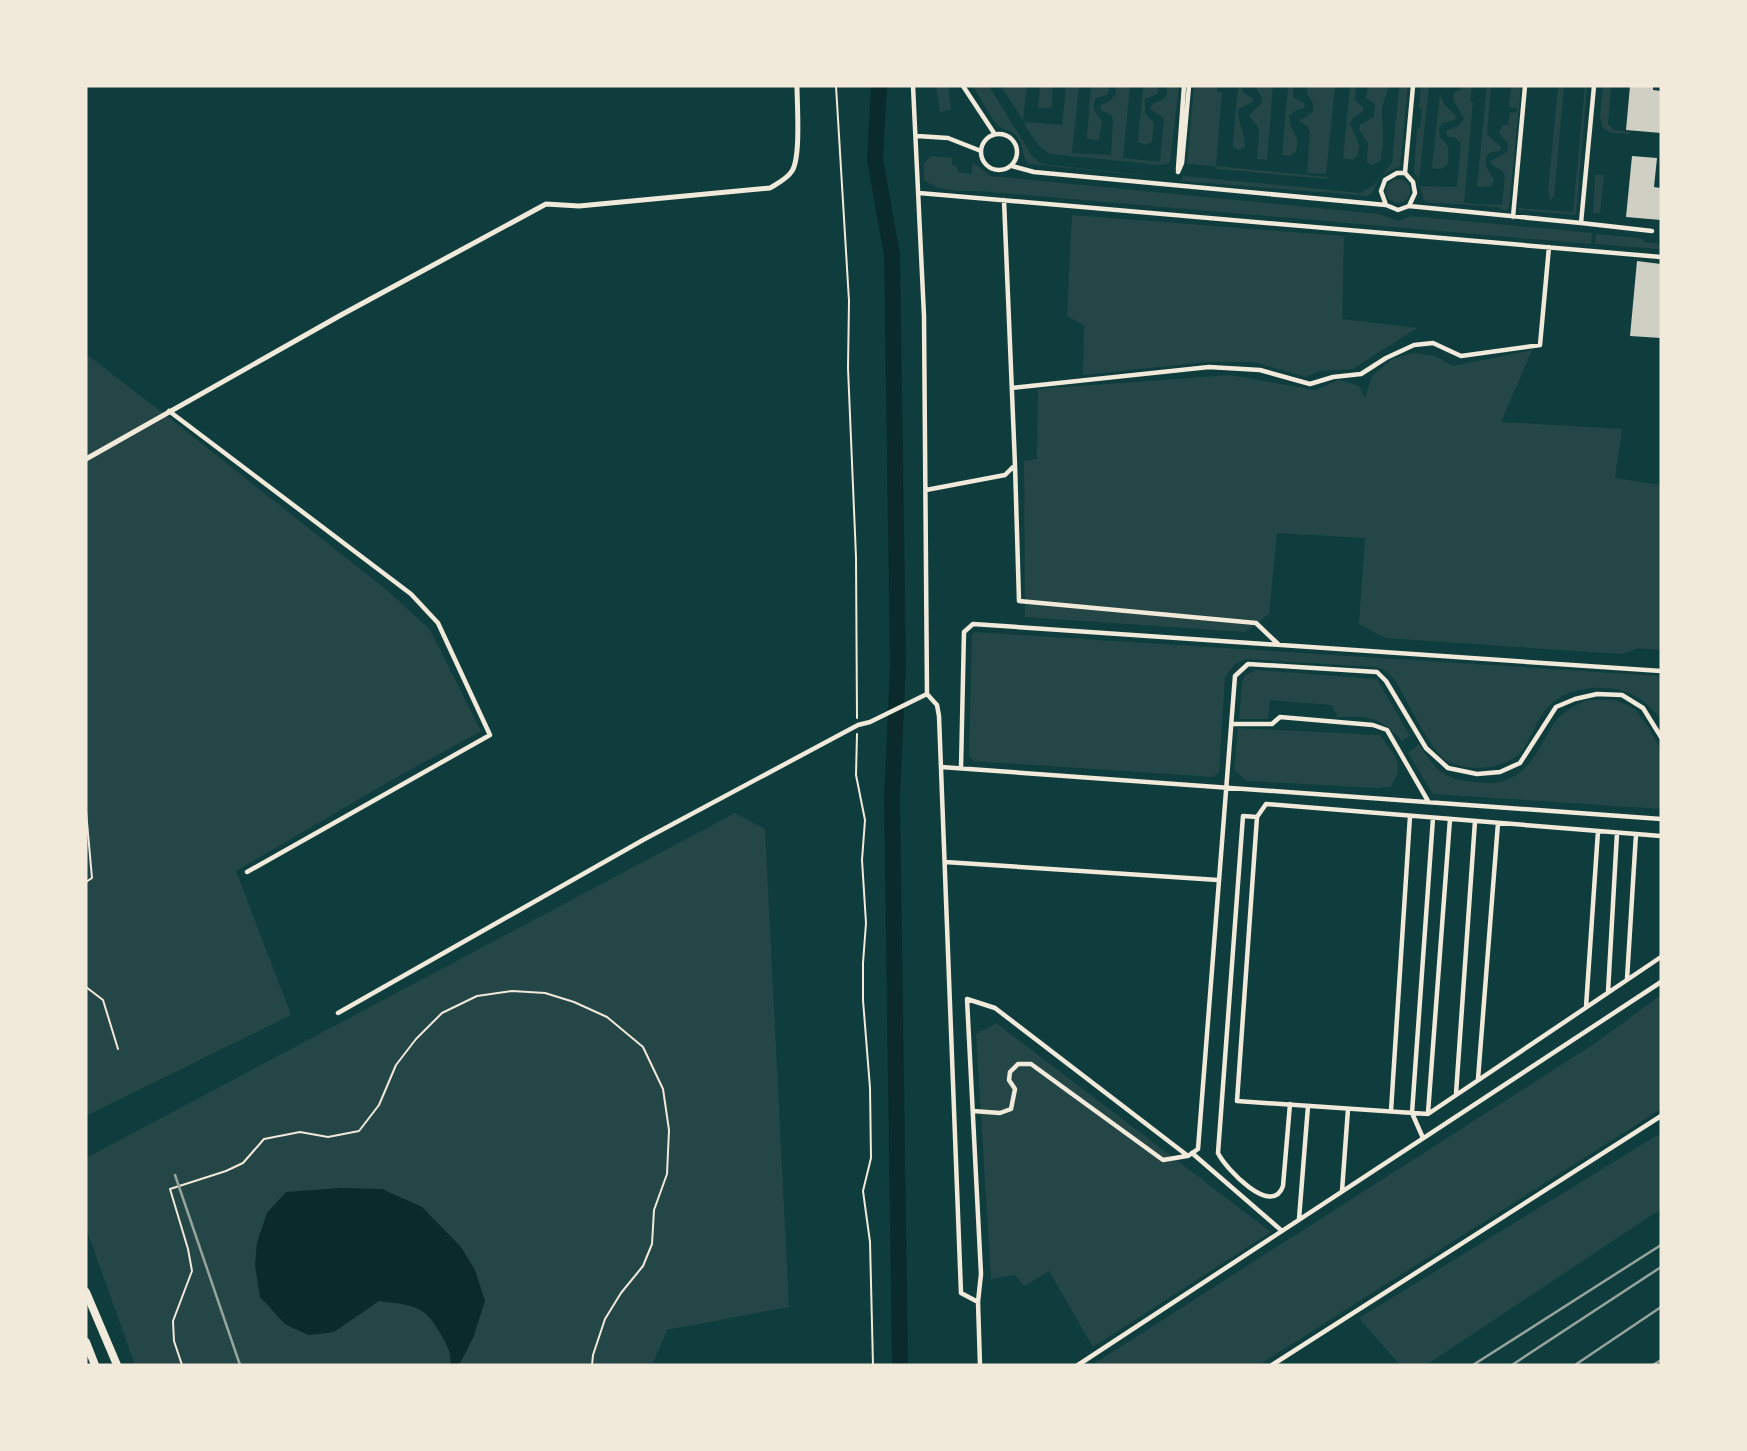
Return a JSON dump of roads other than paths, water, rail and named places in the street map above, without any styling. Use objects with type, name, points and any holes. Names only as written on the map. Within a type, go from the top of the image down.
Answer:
[{"type":"highway","points":[[86,1292],[117,1365]]},
{"type":"highway","points":[[86,1342],[95,1365]]},
{"type":"street","points":[[86,459],[546,204],[579,206],[770,188],[785,179],[794,169],[797,86]]},
{"type":"street","points":[[913,86],[924,316],[927,694],[937,705],[941,766],[961,1293],[978,1302]]},
{"type":"street","points":[[963,86],[994,133],[1009,136],[1014,142],[1017,157],[1012,166]]},
{"type":"street","points":[[1184,86],[1177,154],[1178,172],[1182,163],[1189,86]]},
{"type":"street","points":[[1409,206],[1415,193],[1413,182],[1405,173],[1413,86]]},
{"type":"street","points":[[1513,217],[1525,86]]},
{"type":"street","points":[[1581,222],[1594,86]]},
{"type":"street","points":[[994,133],[983,143],[981,151],[983,162],[998,170],[1012,166],[1034,172],[1386,205],[1398,210],[1409,206],[1652,231]]},
{"type":"street","points":[[917,136],[948,138],[981,151]]},
{"type":"street","points":[[1386,205],[1381,197],[1382,185],[1390,176],[1405,173]]},
{"type":"street","points":[[919,192],[1661,257]]},
{"type":"street","points":[[1004,200],[1019,601],[1256,622],[1279,645]]},
{"type":"street","points":[[1012,388],[1209,367],[1260,370],[1310,384],[1333,377],[1361,374],[1414,345],[1433,343],[1461,356],[1540,345],[1549,247]]},
{"type":"street","points":[[169,411],[411,594],[438,623],[490,735],[247,872]]},
{"type":"street","points":[[926,490],[1005,475],[1015,465]]},
{"type":"street","points":[[961,768],[964,632],[973,624],[1661,671]]},
{"type":"street","points":[[972,1111],[1000,1113],[1011,1110],[1015,1089],[1009,1080],[1010,1072],[1018,1064],[1031,1064],[1163,1160],[1190,1154],[1198,1149],[1199,1105],[1235,676],[1248,664],[1377,672],[1386,681],[1426,748],[1448,768],[1476,774],[1500,772],[1520,763],[1556,707],[1597,694],[1622,695],[1643,708],[1661,737]]},
{"type":"street","points":[[338,1013],[643,841],[858,725],[870,722],[927,694]]},
{"type":"street","points":[[1231,724],[1272,724],[1280,717],[1373,725],[1387,730],[1428,802]]},
{"type":"street","points":[[941,766],[1661,819]]},
{"type":"street","points":[[1661,836],[1266,804],[1257,817],[1237,1101],[1428,1114],[1661,957]]},
{"type":"street","points":[[1257,817],[1243,816],[1218,1153],[1224,1164],[1263,1197],[1273,1198],[1281,1192],[1283,1186],[1290,1104]]},
{"type":"street","points":[[1391,1111],[1410,816]]},
{"type":"street","points":[[1423,1138],[1412,1113],[1433,818]]},
{"type":"street","points":[[1428,1114],[1450,819]]},
{"type":"street","points":[[1456,1095],[1475,821]]},
{"type":"street","points":[[1478,1080],[1498,823]]},
{"type":"street","points":[[1586,1007],[1598,831]]},
{"type":"street","points":[[1608,993],[1617,833]]},
{"type":"street","points":[[1627,980],[1636,834]]},
{"type":"street","points":[[945,862],[1218,880]]},
{"type":"street","points":[[1078,1365],[1661,982]]},
{"type":"street","points":[[980,1365],[978,1302],[981,1275],[967,999],[995,1008],[1190,1154],[1282,1231]]},
{"type":"street","points":[[1299,1220],[1308,1106]]},
{"type":"street","points":[[1342,1191],[1348,1108]]},
{"type":"street","points":[[1272,1365],[1661,1116]]},
{"type":"waterway","points":[[879,86],[875,159],[892,255],[898,665],[892,799],[900,1365]]},
{"type":"railway","points":[[175,1175],[240,1365]]},
{"type":"railway","points":[[1473,1365],[1661,1245]]},
{"type":"railway","points":[[1512,1365],[1661,1267]]},
{"type":"railway","points":[[1575,1365],[1661,1307]]},
{"type":"railway","points":[[1653,1365],[1661,1360]]}]
